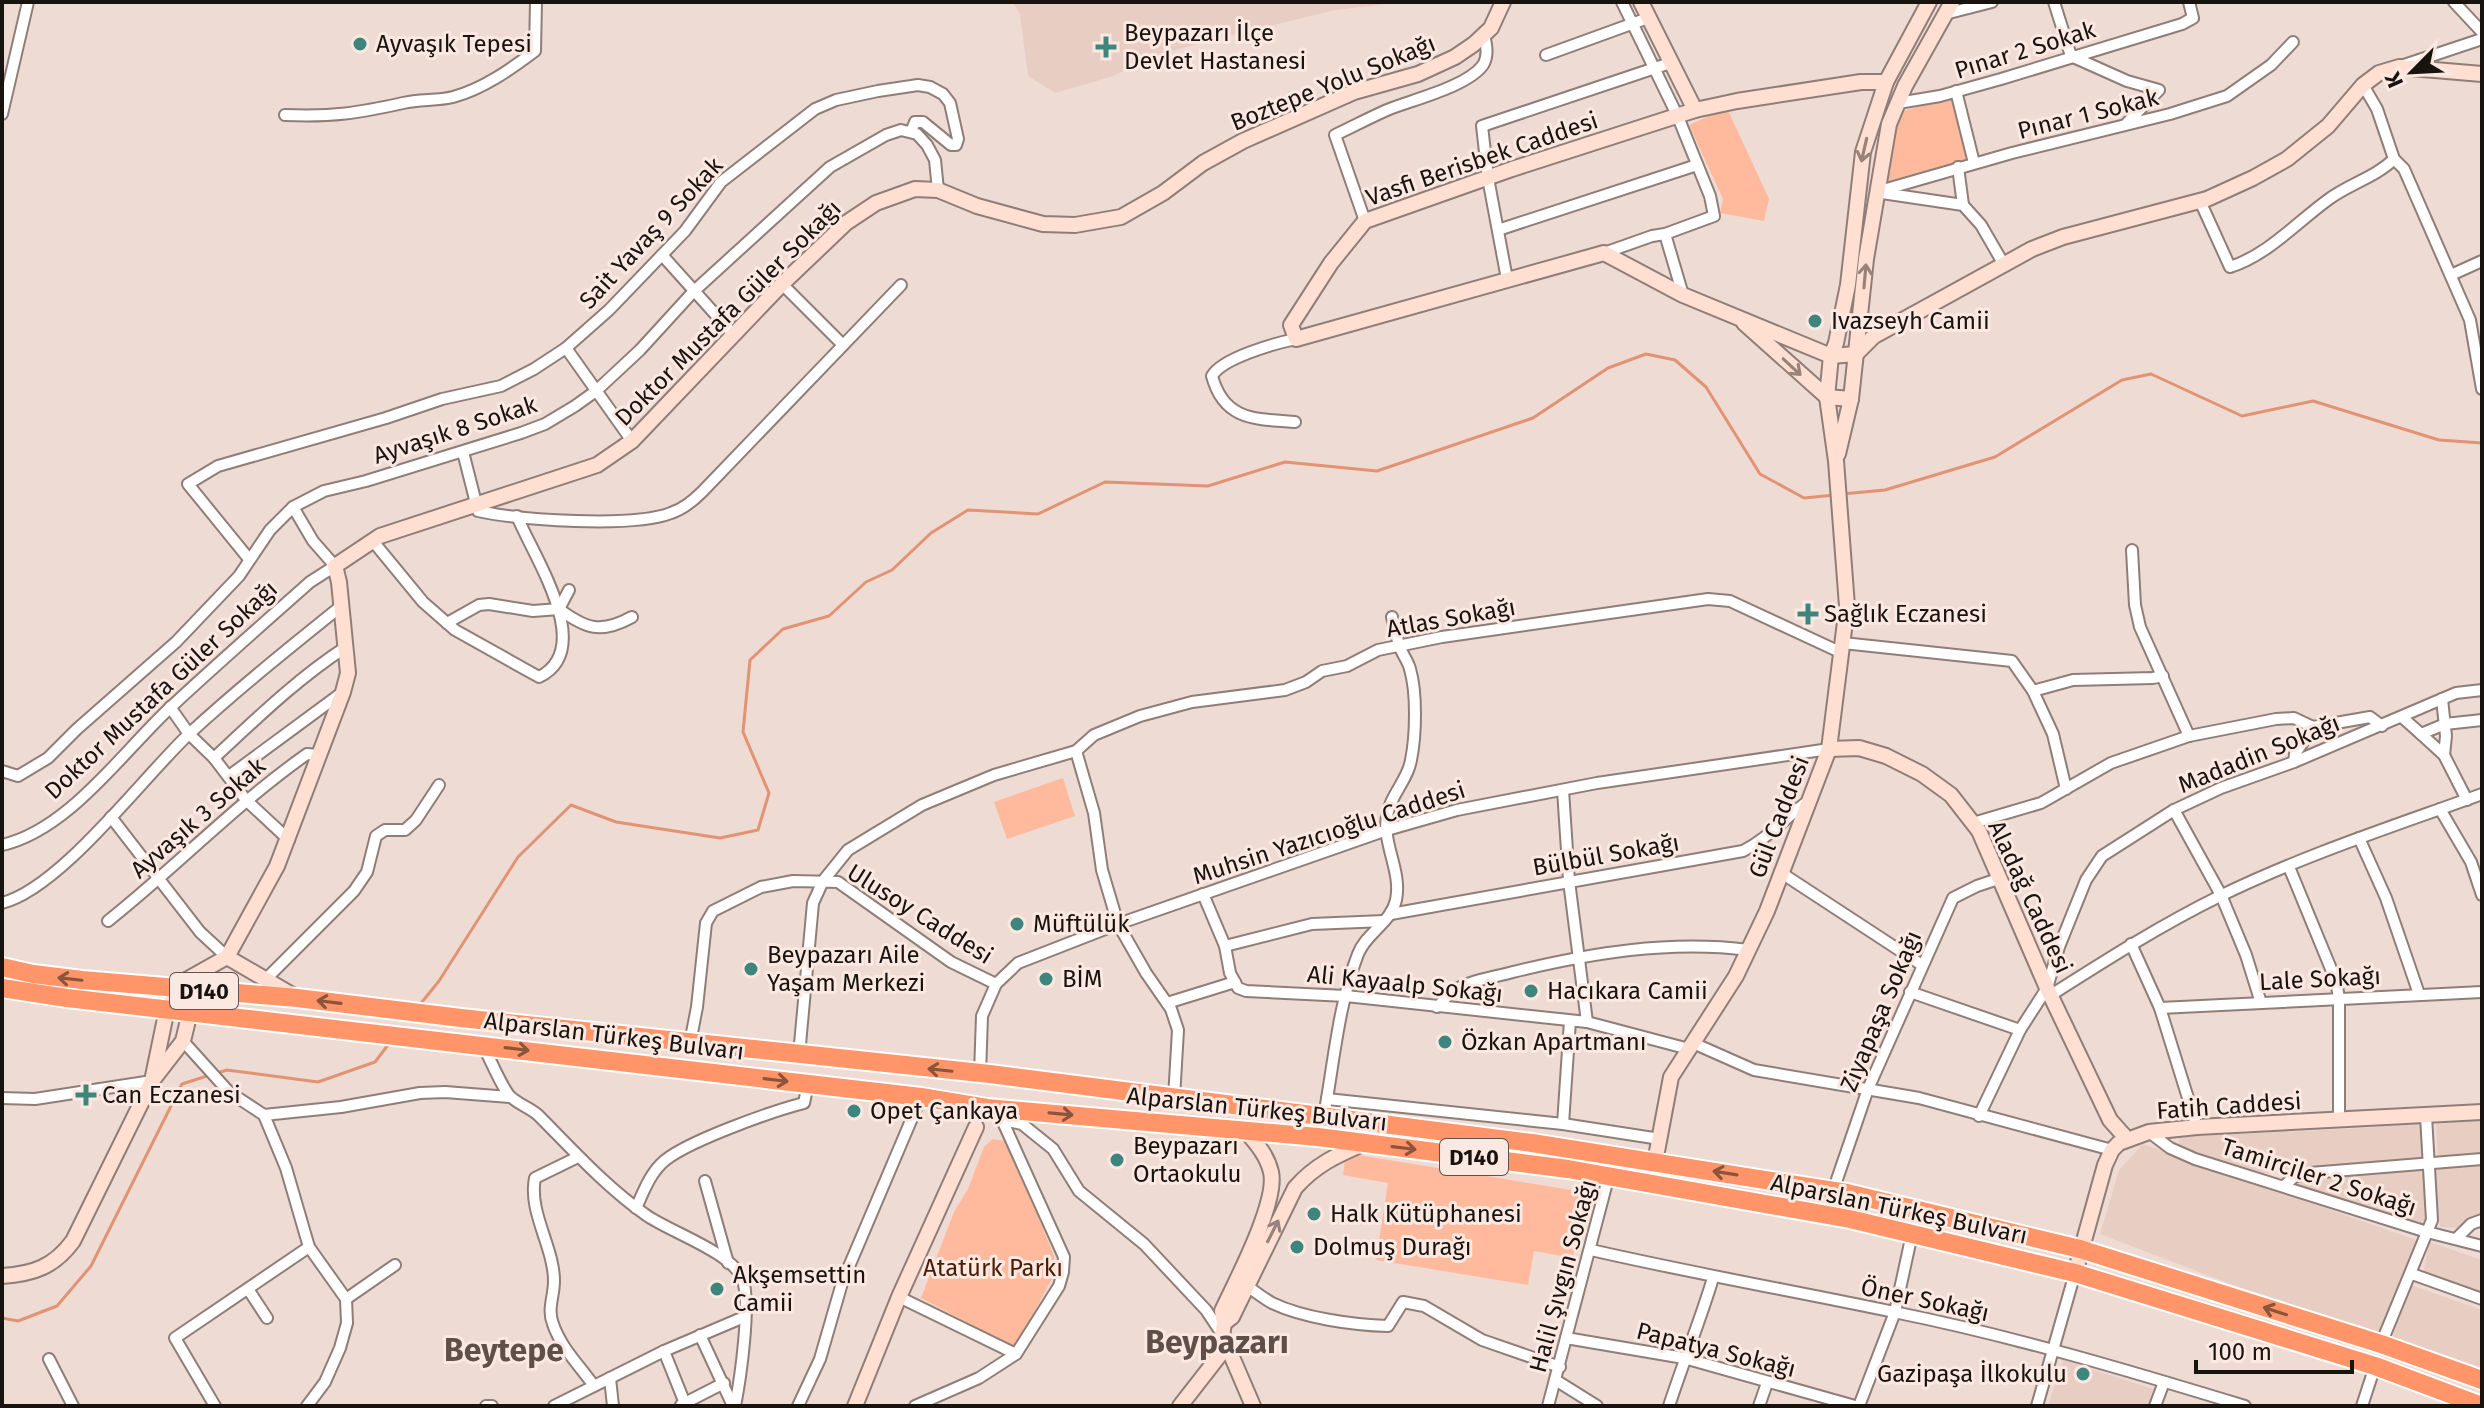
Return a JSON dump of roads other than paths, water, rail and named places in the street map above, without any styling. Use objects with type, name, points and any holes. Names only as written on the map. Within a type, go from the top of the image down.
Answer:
[{"type":"highway","name":"Alparslan Türkeş Bulvarı","points":[[2,967],[33,974],[297,998],[988,1074],[1174,1098],[1325,1108],[1833,1191],[2080,1249],[2381,1344],[2482,1380]]},
{"type":"highway","name":"Alparslan Türkeş Bulvarı","points":[[2,988],[921,1097],[992,1112],[1245,1130],[1365,1143],[1609,1177],[1850,1219],[2075,1273],[2375,1366],[2482,1406]]},
{"type":"highway","points":[[988,1074],[1005,1085],[1006,1094],[992,1112],[973,1100],[970,1090],[973,1081],[988,1074]]},
{"type":"street","points":[[2,114],[28,2]]},
{"type":"street","points":[[285,115],[333,117],[361,113],[420,100],[452,97],[479,86],[535,51],[536,2]]},
{"type":"street","name":"Boztepe Yolu Sokağı","points":[[938,190],[977,206],[1043,224],[1075,225],[1121,217],[1163,193],[1203,163],[1243,141],[1354,92],[1437,67],[1474,44],[1491,28],[1503,2]]},
{"type":"street","points":[[1295,422],[1270,421],[1236,413],[1223,400],[1212,376],[1215,370],[1251,353],[1296,339],[1604,253],[1714,216],[1710,196],[1678,117],[1622,2]]},
{"type":"street","points":[[1641,2],[1695,110]]},
{"type":"street","name":"Gül Caddesi","points":[[1655,1162],[1671,1077],[1736,976],[1749,950],[1829,749],[1847,606],[1836,461],[1827,397],[1831,356],[1848,285],[1863,152],[1885,85],[1929,2]]},
{"type":"street","points":[[1948,8],[1992,2]]},
{"type":"street","points":[[2054,2],[2071,56],[2127,81],[2159,90],[2126,124]]},
{"type":"street","name":"Pınar 2 Sokak","points":[[1898,104],[1956,91],[2182,24],[2193,18],[2189,2]]},
{"type":"street","points":[[2454,2],[2482,32]]},
{"type":"street","name":"Gül Caddesi","points":[[1836,461],[1851,399],[1881,159],[1898,104],[1948,8]]},
{"type":"street","points":[[1546,55],[1648,18]]},
{"type":"street","points":[[1365,221],[1335,135],[1474,73],[1484,63],[1487,50],[1484,34]]},
{"type":"street","points":[[1604,253],[1683,295],[1741,320],[1831,356],[1856,354],[1874,336],[2003,263],[2063,237],[2200,201],[2253,178],[2287,159],[2328,126],[2363,85],[2379,73],[2482,39]]},
{"type":"street","name":"Pınar 1 Sokak","points":[[1876,192],[1958,167],[2170,114],[2227,96],[2271,65],[2293,42]]},
{"type":"street","points":[[1507,279],[1488,178],[1482,126],[1670,63]]},
{"type":"street","points":[[2399,67],[2482,74]]},
{"type":"street","name":"Vasfi Berisbek Caddesi","points":[[1296,339],[1291,325],[1331,263],[1365,221],[1695,110],[1861,82],[1885,85]]},
{"type":"street","name":"Sait Yavaş 9 Sokak","points":[[249,559],[188,484],[218,466],[442,399],[501,386],[534,369],[566,348],[609,310],[685,231],[721,182],[815,109],[836,100],[918,85],[943,94],[950,103],[954,117],[958,139],[956,145],[951,145],[923,122],[915,122],[911,132]]},
{"type":"street","points":[[1876,107],[1898,104],[1885,85]]},
{"type":"street","points":[[2363,85],[2377,109],[2394,159],[2404,169],[2470,320],[2482,387]]},
{"type":"street","points":[[1956,91],[1974,163]]},
{"type":"street","name":"Ayvaşık 8 Sokak","points":[[2,771],[18,776],[64,745],[77,729],[176,642],[239,576],[270,530],[293,507],[324,491],[463,452],[545,424],[596,391],[640,350],[693,292],[830,167],[886,135],[901,130],[911,132]]},
{"type":"street","points":[[911,132],[917,134],[935,160],[938,190]]},
{"type":"street","points":[[2200,201],[2230,267],[2241,264],[2286,234],[2331,197],[2394,159]]},
{"type":"street","points":[[1498,230],[1697,165]]},
{"type":"street","points":[[1958,167],[1963,205],[1981,225],[2003,263]]},
{"type":"street","name":"Doktor Mustafa Güler Sokağı","points":[[2,845],[29,836],[70,808],[170,707],[310,582],[380,536],[597,465],[632,441],[782,284],[846,223],[876,203],[915,189],[938,190]]},
{"type":"street","points":[[1876,192],[1963,205]]},
{"type":"street","points":[[1665,234],[1683,295]]},
{"type":"street","points":[[662,255],[733,334]]},
{"type":"street","points":[[2451,275],[2482,261]]},
{"type":"street","points":[[782,284],[843,345]]},
{"type":"street","points":[[463,452],[478,511],[551,520],[634,520],[670,514],[689,504],[901,285]]},
{"type":"street","points":[[1741,320],[1827,397],[1851,399]]},
{"type":"street","points":[[566,348],[632,441]]},
{"type":"street","points":[[152,1081],[167,1009],[186,980],[227,957],[277,866],[348,673],[335,566],[313,541],[293,507]]},
{"type":"street","points":[[372,540],[423,602],[447,623],[539,677],[551,668],[563,648],[564,634],[559,609],[517,516]]},
{"type":"street","points":[[2132,550],[2135,605],[2140,627],[2189,736]]},
{"type":"street","points":[[559,609],[569,590]]},
{"type":"street","name":"Atlas Sokağı","points":[[1076,751],[1094,735],[1140,716],[1192,702],[1285,690],[1306,682],[1322,671],[1347,666],[1378,650],[1442,637],[1708,599],[1730,601],[1842,648],[2012,661],[2033,691],[2053,734],[2066,789]]},
{"type":"street","points":[[447,623],[479,605],[489,604],[533,611],[559,609],[588,626],[610,627],[632,617]]},
{"type":"street","points":[[2,903],[28,892],[69,858],[189,734],[340,607]]},
{"type":"street","points":[[1392,617],[1414,688],[1411,764],[1392,797],[1386,817],[1397,868],[1396,901],[1388,918],[1361,946],[1337,1030],[1325,1108],[1563,1124],[1660,1139]]},
{"type":"street","points":[[214,758],[277,701],[346,647]]},
{"type":"street","points":[[2033,691],[2073,680],[2163,676]]},
{"type":"street","name":"Madadin Sokağı","points":[[2049,991],[2059,947],[2086,880],[2102,856],[2174,810],[2221,788],[2403,718],[2456,693],[2482,690]]},
{"type":"street","points":[[229,776],[343,692]]},
{"type":"street","points":[[2442,699],[2444,755]]},
{"type":"street","points":[[170,707],[246,800],[289,840]]},
{"type":"street","points":[[1973,823],[2032,807],[2111,763],[2189,736],[2294,718],[2313,727],[2370,717],[2382,726]]},
{"type":"street","points":[[2403,718],[2444,755],[2467,800]]},
{"type":"street","points":[[2421,734],[2445,724],[2482,720]]},
{"type":"street","points":[[2294,762],[2295,754],[2313,727]]},
{"type":"street","name":"Aladağ Caddesi","points":[[1829,749],[1859,748],[1886,756],[1922,774],[1951,795],[1973,823],[2110,1120],[2127,1139]]},
{"type":"street","name":"Muhsin Yazıcıoğlu Caddesi","points":[[996,984],[1018,963],[1118,924],[1387,830],[1457,810],[1563,790],[1829,749]]},
{"type":"street","points":[[1076,751],[1094,813],[1102,870],[1118,924],[1167,1003],[1178,1030],[1174,1098]]},
{"type":"street","name":"Ulusoy Caddesi","points":[[823,881],[848,850],[922,805],[994,775],[1076,751]]},
{"type":"street","name":"Ayvaşık 3 Sokak","points":[[108,921],[158,881],[246,800],[307,754],[318,755]]},
{"type":"street","points":[[266,979],[354,891],[367,872],[376,836],[385,830],[405,830],[416,820],[439,785]]},
{"type":"street","points":[[1563,790],[1569,881],[1587,1022]]},
{"type":"street","points":[[1979,1116],[2020,1030],[2049,991],[2221,895],[2359,838],[2482,794]]},
{"type":"street","name":"Bülbül Sokağı","points":[[1225,946],[1312,924],[1388,918],[1569,881],[1743,851],[1772,833],[1811,799]]},
{"type":"street","points":[[2440,809],[2471,862],[2482,895]]},
{"type":"street","points":[[2174,810],[2221,895],[2246,955],[2261,1003]]},
{"type":"street","points":[[111,817],[200,932],[227,957],[297,998]]},
{"type":"street","points":[[2359,838],[2386,898],[2419,994]]},
{"type":"street","points":[[2289,867],[2336,981],[2339,998],[2339,1121]]},
{"type":"street","points":[[1780,872],[1922,965]]},
{"type":"street","name":"Ziyapaşa Sokağı","points":[[1833,1191],[1868,1089],[1953,898],[2001,878]]},
{"type":"street","points":[[690,1043],[706,923],[713,911],[761,887],[793,881],[823,881],[813,903],[799,1055]]},
{"type":"street","name":"Ulusoy Caddesi","points":[[823,881],[838,882],[951,962],[996,984]]},
{"type":"street","points":[[1167,1003],[1235,982],[1225,946],[1203,894]]},
{"type":"street","points":[[2131,944],[2160,1008],[2197,1127]]},
{"type":"street","points":[[1437,1007],[1455,990],[1580,956],[1669,945],[1708,945],[1749,950]]},
{"type":"street","name":"Ali Kayaalp Sokağı","points":[[1235,982],[1238,988],[1246,991],[1346,996],[1587,1022],[1691,1046],[1754,1070],[1919,1098],[2112,1150]]},
{"type":"street","points":[[988,1074],[982,1016],[996,984]]},
{"type":"street","points":[[2,1276],[27,1274],[47,1268],[64,1254],[73,1241],[152,1081],[183,1041],[190,1012],[179,989]]},
{"type":"street","points":[[1910,992],[2020,1030]]},
{"type":"street","name":"Lale Sokağı","points":[[2160,1008],[2482,992]]},
{"type":"street","points":[[1563,1124],[1570,1021]]},
{"type":"street","points":[[183,1041],[229,1092],[264,1115],[286,1168],[309,1247],[346,1299],[347,1323],[340,1348],[325,1382],[307,1406]]},
{"type":"street","points":[[483,1045],[510,1097]]},
{"type":"street","points":[[2,1098],[35,1099],[152,1081]]},
{"type":"street","points":[[636,1208],[653,1174],[667,1159],[777,1109],[804,1103],[808,1084]]},
{"type":"street","points":[[264,1115],[445,1092],[510,1097],[534,1112],[613,1191],[650,1218],[702,1244],[742,1278],[745,1295],[741,1377],[734,1406]]},
{"type":"street","points":[[798,1406],[820,1359],[842,1283],[921,1097]]},
{"type":"street","points":[[855,1406],[899,1297],[976,1127],[992,1112]]},
{"type":"street","points":[[992,1112],[1022,1124],[1053,1149],[1079,1191],[1144,1244],[1223,1329],[1253,1406]]},
{"type":"street","points":[[915,1406],[979,1378],[1016,1354],[1059,1286],[1063,1272],[1064,1257],[992,1112]]},
{"type":"street","name":"Fatih Caddesi","points":[[2112,1150],[2127,1139],[2149,1132],[2197,1127],[2482,1112]]},
{"type":"street","points":[[2381,1344],[2432,1220],[2426,1116]]},
{"type":"street","points":[[1180,1406],[1219,1356],[1222,1311],[1271,1199],[1272,1173],[1263,1151],[1245,1130]]},
{"type":"street","name":"Tamirciler 2 Sokağı","points":[[2149,1132],[2170,1148],[2195,1159],[2427,1232],[2482,1246]]},
{"type":"street","points":[[1223,1329],[1232,1317],[1295,1188],[1310,1171],[1331,1157],[1365,1143]]},
{"type":"street","points":[[2037,1406],[2080,1249],[2112,1150]]},
{"type":"street","name":"Halil Şıvgın Sokağı","points":[[1548,1406],[1614,1156]]},
{"type":"street","points":[[578,1157],[535,1178],[534,1195],[554,1281],[550,1314],[552,1323],[567,1352],[594,1386]]},
{"type":"street","points":[[2284,1186],[2294,1177],[2310,1173],[2482,1159]]},
{"type":"street","points":[[705,1181],[728,1263]]},
{"type":"street","points":[[2457,1238],[2471,1224],[2482,1220]]},
{"type":"street","points":[[1857,1406],[1895,1312],[1912,1234]]},
{"type":"street","points":[[215,1406],[175,1338],[309,1247]]},
{"type":"street","name":"Öner Sokağı","points":[[1591,1250],[1713,1278],[1895,1312],[2053,1351],[2245,1406]]},
{"type":"street","points":[[346,1299],[395,1265]]},
{"type":"street","points":[[2412,1274],[2482,1299]]},
{"type":"street","points":[[1669,1406],[1684,1358],[1697,1333],[1713,1278]]},
{"type":"street","points":[[1246,1285],[1272,1303],[1317,1317],[1370,1325],[1388,1326],[1403,1302],[1424,1306],[1482,1340],[1560,1367]]},
{"type":"street","points":[[248,1289],[267,1318]]},
{"type":"street","points":[[899,1297],[1016,1354]]},
{"type":"street","points":[[554,1406],[664,1351],[744,1317]]},
{"type":"street","points":[[700,1335],[734,1406]]},
{"type":"street","name":"Papatya Sokağı","points":[[1566,1338],[1684,1358],[1857,1406]]},
{"type":"street","points":[[664,1351],[683,1405],[724,1383]]},
{"type":"street","points":[[49,1359],[73,1406]]},
{"type":"street","points":[[2362,1406],[2375,1366]]},
{"type":"street","points":[[610,1378],[613,1406]]},
{"type":"street","points":[[1557,1381],[1597,1406]]},
{"type":"street","points":[[2155,1406],[2164,1382]]},
{"type":"street","points":[[1759,1406],[1767,1383]]},
{"type":"waterway","points":[[418,1007],[439,981],[518,857],[571,805],[616,822],[720,838],[758,830],[769,793],[743,732],[750,660],[783,629],[829,616],[866,582],[892,570],[931,533],[968,510],[1038,514],[1105,482],[1208,486],[1285,462],[1377,471],[1533,418],[1608,368],[1646,354],[1675,360],[1706,387],[1760,474],[1804,498],[1835,495]]},
{"type":"waterway","points":[[1842,494],[1885,490],[1995,457],[2122,380],[2151,374],[2242,416],[2313,401],[2439,440],[2482,443]]},
{"type":"waterway","points":[[217,1073],[227,1070],[318,1082],[375,1062],[391,1041]]},
{"type":"waterway","points":[[2,1318],[18,1321],[57,1306],[91,1266],[182,1084],[210,1075]]},
{"type":"place","name":"Ayvaşık Tepesi","points":[[360,44]]},
{"type":"place","name":"Beypazarı İlçe Devlet Hastanesi","points":[[1106,47]]},
{"type":"place","name":"Ivazseyh Camii","points":[[1815,321]]},
{"type":"place","name":"Sağlık Eczanesi","points":[[1808,614]]},
{"type":"place","name":"Müftülük","points":[[1017,924]]},
{"type":"place","name":"Beypazarı Aile Yaşam Merkezi","points":[[751,969]]},
{"type":"place","name":"BİM","points":[[1046,979]]},
{"type":"place","name":"Hacıkara Camii","points":[[1531,991]]},
{"type":"place","name":"Özkan Apartmanı","points":[[1445,1042]]},
{"type":"place","name":"Can Eczanesi","points":[[86,1095]]},
{"type":"place","name":"Opet Çankaya","points":[[854,1111]]},
{"type":"place","name":"Beypazarı Ortaokulu","points":[[1117,1160]]},
{"type":"place","name":"Halk Kütüphanesi","points":[[1314,1214]]},
{"type":"place","name":"Dolmuş Durağı","points":[[1297,1247]]},
{"type":"place","name":"Akşemsettin Camii","points":[[717,1289]]},
{"type":"place","name":"Gazipaşa İlkokulu","points":[[2083,1374]]},
{"type":"district","name":"Beypazarı","points":[[1217,1342]]},
{"type":"district","name":"Beytepe","points":[[504,1350]]},
{"type":"park label","name":"Atatürk Parkı","points":[[993,1268]]}]
